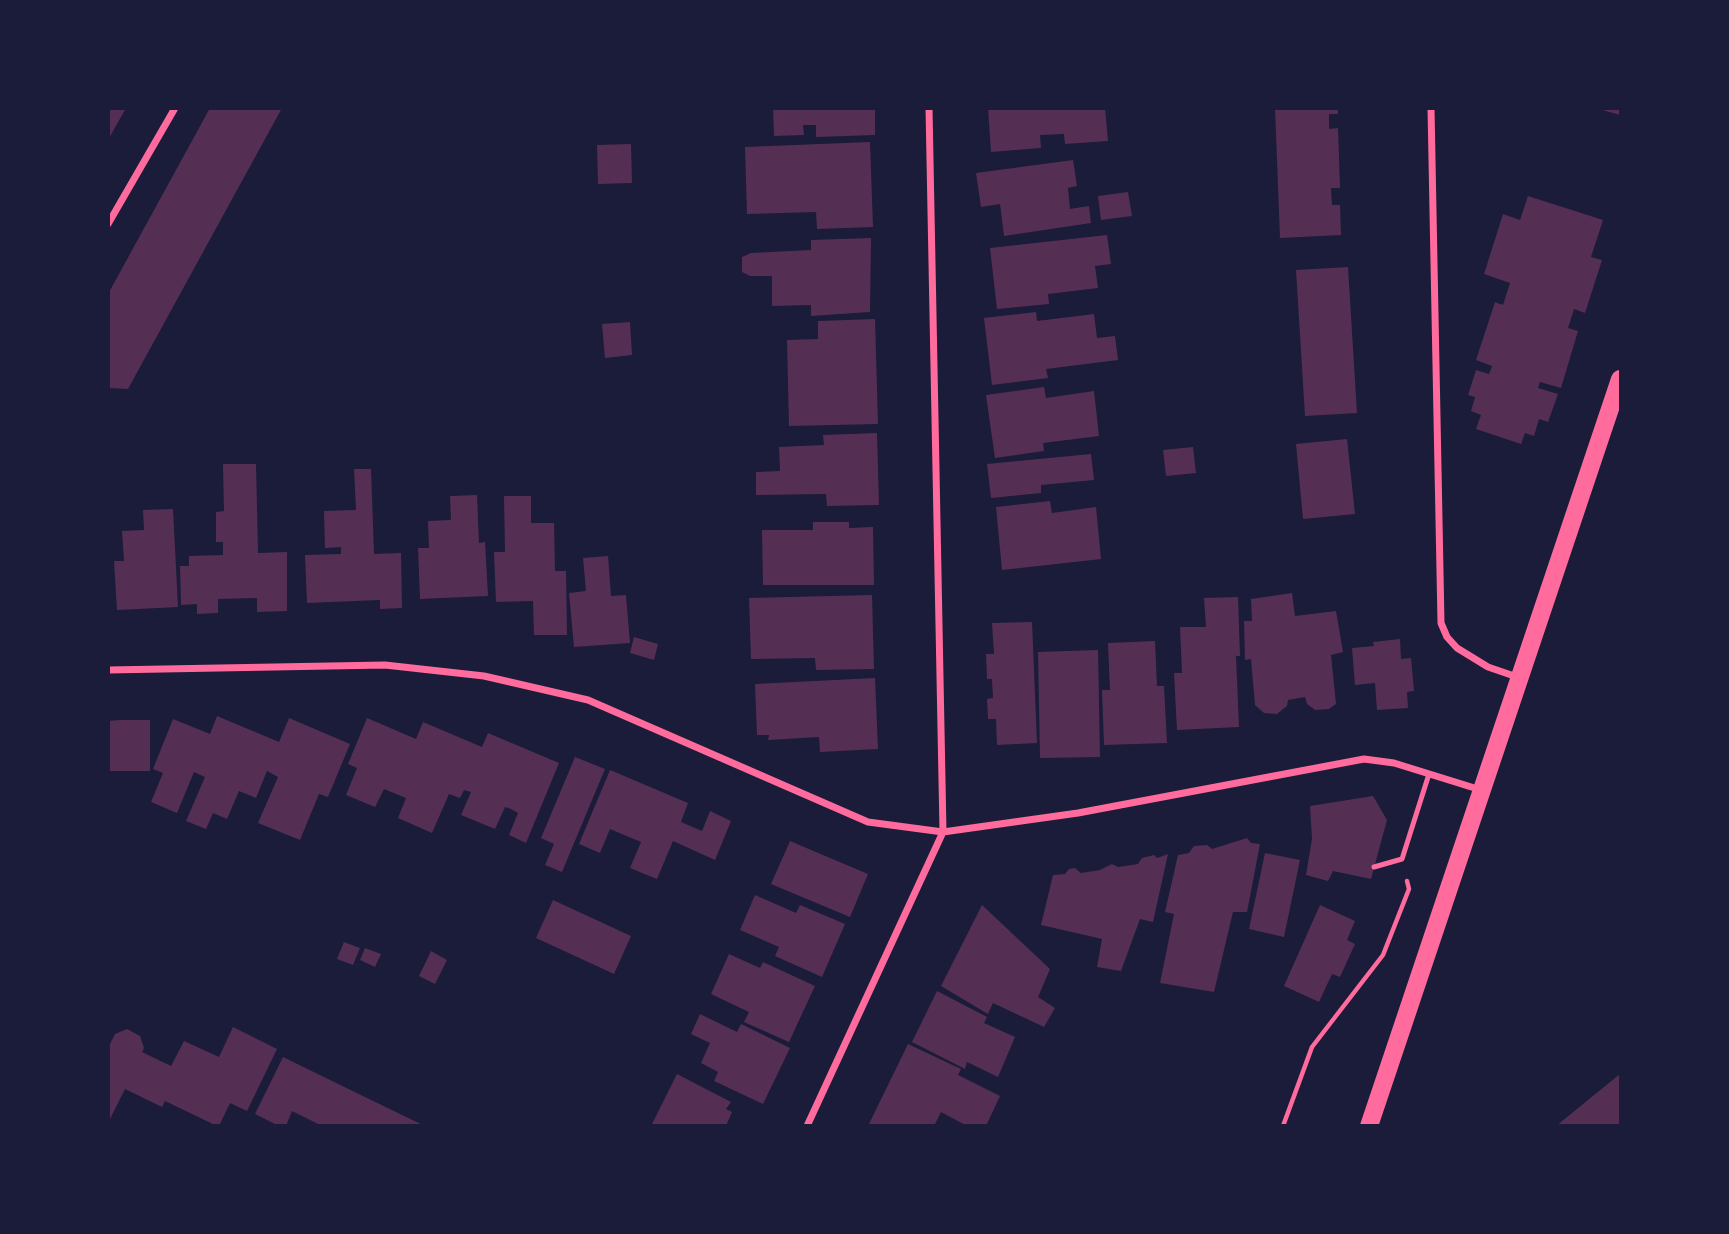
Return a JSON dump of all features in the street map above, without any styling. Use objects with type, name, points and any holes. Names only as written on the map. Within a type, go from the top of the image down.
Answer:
[{"type":"main road","points":[[1369,1125],[1620,379]]},
{"type":"street","points":[[108,224],[175,108]]},
{"type":"street","points":[[807,1125],[943,832],[929,108]]},
{"type":"street","points":[[1431,108],[1441,623],[1457,648],[1488,667],[1521,678]]},
{"type":"street","points":[[108,670],[385,665],[484,676],[589,700],[868,822],[943,832],[1078,813],[1364,759],[1394,763],[1483,791]]},
{"type":"lane","points":[[1374,867],[1402,859],[1429,774]]},
{"type":"path","points":[[1283,1125],[1312,1047],[1383,955],[1409,888],[1402,859]]},
{"type":"building","points":[[108,108],[126,108],[108,140]]},
{"type":"building","points":[[210,108],[282,108],[128,389],[108,388],[108,294]]},
{"type":"building","points":[[773,108],[875,108],[875,135],[816,137],[816,125],[803,125],[804,135],[774,136]]},
{"type":"building","points":[[988,108],[1105,108],[1108,141],[1065,144],[1064,134],[1040,135],[1041,148],[991,152]]},
{"type":"building","points":[[1275,108],[1338,108],[1338,114],[1329,114],[1329,129],[1338,128],[1340,188],[1331,188],[1332,205],[1340,205],[1341,235],[1280,238]]},
{"type":"building","points":[[1620,108],[1620,115],[1599,109]]},
{"type":"building","points":[[870,142],[873,227],[817,229],[816,212],[747,214],[745,147]]},
{"type":"building","points":[[631,144],[632,183],[598,184],[597,145]]},
{"type":"building","points":[[1073,160],[1077,186],[1068,188],[1070,209],[1089,206],[1091,223],[1004,236],[1000,204],[981,207],[976,173]]},
{"type":"building","points":[[1128,192],[1132,216],[1101,220],[1098,196]]},
{"type":"building","points":[[1528,196],[1603,220],[1591,257],[1602,260],[1585,313],[1574,309],[1568,328],[1578,331],[1561,388],[1540,382],[1538,388],[1558,394],[1548,422],[1539,419],[1534,436],[1525,433],[1521,444],[1476,429],[1481,415],[1471,411],[1475,397],[1468,395],[1476,370],[1489,374],[1492,366],[1476,360],[1495,302],[1503,305],[1510,283],[1484,274],[1503,214],[1520,220]]},
{"type":"building","points":[[1107,235],[1111,264],[1095,266],[1098,288],[1048,294],[1049,304],[997,309],[990,248]]},
{"type":"building","points":[[871,238],[870,312],[811,316],[811,305],[772,306],[772,276],[750,276],[742,272],[742,257],[751,253],[811,250],[811,240]]},
{"type":"building","points":[[1348,267],[1357,413],[1305,416],[1296,270]]},
{"type":"building","points":[[1036,312],[1037,321],[1094,314],[1097,338],[1115,336],[1118,360],[1046,369],[1048,378],[992,385],[984,318]]},
{"type":"building","points":[[875,319],[878,424],[789,426],[787,340],[818,339],[818,321]]},
{"type":"building","points":[[630,322],[632,355],[605,358],[602,324]]},
{"type":"building","points":[[1044,387],[1046,398],[1094,391],[1099,436],[1043,443],[1044,451],[995,458],[986,395]]},
{"type":"building","points":[[877,433],[879,505],[827,506],[826,494],[756,495],[756,472],[780,471],[779,447],[824,445],[823,435]]},
{"type":"building","points":[[1347,439],[1355,514],[1303,519],[1296,444]]},
{"type":"building","points":[[1193,447],[1196,473],[1166,476],[1163,450]]},
{"type":"building","points":[[1091,454],[1094,480],[1041,485],[1041,493],[991,498],[987,464]]},
{"type":"building","points":[[223,464],[256,464],[258,553],[287,552],[287,611],[257,612],[257,598],[218,599],[218,613],[197,614],[197,604],[181,605],[180,566],[189,566],[189,556],[223,555],[223,542],[216,542],[216,512],[224,511]]},
{"type":"building","points":[[354,469],[371,469],[374,554],[401,553],[402,608],[380,609],[380,600],[307,603],[305,555],[341,554],[341,547],[325,548],[324,511],[356,510]]},
{"type":"building","points":[[477,495],[479,543],[485,542],[488,596],[420,599],[418,548],[429,548],[428,521],[451,520],[450,496]]},
{"type":"building","points":[[504,496],[531,496],[531,523],[554,523],[555,571],[566,571],[567,635],[534,635],[533,601],[496,602],[494,552],[505,552]]},
{"type":"building","points":[[1050,501],[1052,513],[1096,507],[1101,559],[1002,570],[996,507]]},
{"type":"building","points":[[173,509],[178,607],[117,610],[114,561],[124,561],[122,531],[144,530],[143,510]]},
{"type":"building","points":[[813,522],[849,522],[849,528],[873,527],[874,585],[763,585],[762,530],[813,530]]},
{"type":"building","points":[[608,556],[611,596],[626,595],[630,643],[574,647],[569,593],[586,591],[583,558]]},
{"type":"building","points":[[1292,593],[1295,616],[1336,611],[1343,652],[1331,655],[1336,704],[1329,709],[1315,710],[1307,704],[1305,697],[1288,700],[1287,706],[1277,714],[1264,713],[1255,705],[1251,659],[1245,660],[1244,621],[1252,621],[1251,599]]},
{"type":"building","points":[[872,595],[874,669],[816,670],[815,658],[751,659],[749,598]]},
{"type":"building","points":[[1238,597],[1240,656],[1236,656],[1239,727],[1177,730],[1174,673],[1182,673],[1180,627],[1206,627],[1204,598]]},
{"type":"building","points":[[1032,622],[1037,743],[997,745],[996,719],[988,719],[987,699],[993,698],[992,679],[987,679],[986,654],[994,654],[992,623]]},
{"type":"building","points":[[634,637],[658,644],[654,660],[630,653]]},
{"type":"building","points":[[1400,639],[1401,659],[1411,658],[1414,691],[1407,692],[1408,708],[1377,710],[1375,683],[1355,685],[1352,648]]},
{"type":"building","points":[[1155,641],[1157,686],[1164,686],[1167,743],[1104,745],[1102,690],[1110,690],[1108,643]]},
{"type":"building","points":[[1098,650],[1100,757],[1040,758],[1038,652]]},
{"type":"building","points":[[875,678],[878,749],[820,752],[819,737],[768,740],[769,735],[757,735],[755,684]]},
{"type":"building","points":[[217,716],[279,742],[289,718],[350,744],[328,797],[319,794],[300,840],[258,823],[278,777],[267,771],[256,798],[239,791],[227,819],[213,813],[206,829],[186,821],[205,777],[194,772],[177,813],[151,802],[163,773],[153,769],[173,719],[210,734]]},
{"type":"building","points":[[367,718],[416,739],[423,722],[482,747],[488,733],[559,763],[526,843],[509,835],[518,813],[511,809],[505,807],[495,829],[461,815],[471,792],[464,790],[460,798],[449,794],[432,833],[398,818],[406,798],[384,789],[375,807],[346,795],[357,768],[348,764]]},
{"type":"building","points":[[150,720],[150,771],[108,771],[108,721]]},
{"type":"building","points":[[575,757],[605,769],[562,872],[545,865],[554,844],[541,838]]},
{"type":"building","points":[[610,770],[688,803],[681,822],[702,831],[710,811],[731,821],[715,860],[673,841],[657,879],[630,868],[641,842],[610,829],[600,853],[579,844]]},
{"type":"building","points":[[1373,796],[1387,820],[1371,879],[1333,871],[1328,881],[1306,875],[1312,839],[1310,806]]},
{"type":"building","points":[[1247,838],[1251,843],[1260,844],[1247,912],[1233,912],[1214,992],[1160,983],[1174,914],[1165,912],[1178,855],[1189,853],[1194,846],[1207,845],[1212,849]]},
{"type":"building","points":[[790,841],[868,874],[850,917],[771,884]]},
{"type":"building","points":[[1265,853],[1300,860],[1284,937],[1249,929]]},
{"type":"building","points":[[1168,854],[1153,922],[1140,919],[1121,971],[1097,967],[1102,939],[1041,925],[1053,875],[1065,874],[1069,869],[1075,868],[1081,873],[1100,870],[1112,864],[1118,867],[1138,864],[1142,858],[1154,855],[1157,858]]},
{"type":"building","points":[[755,895],[796,913],[800,905],[845,924],[822,977],[775,956],[779,947],[740,930]]},
{"type":"building","points":[[553,900],[631,936],[614,974],[536,938]]},
{"type":"building","points":[[982,905],[1050,969],[1038,997],[1055,1008],[1044,1027],[993,1003],[988,1014],[941,986]]},
{"type":"building","points":[[1320,905],[1355,921],[1347,940],[1355,944],[1340,977],[1332,974],[1319,1002],[1284,986]]},
{"type":"building","points":[[344,942],[360,948],[353,965],[337,959]]},
{"type":"building","points":[[365,948],[381,954],[375,967],[360,960]]},
{"type":"building","points":[[431,951],[447,960],[435,984],[419,976]]},
{"type":"building","points":[[729,954],[760,968],[763,962],[815,986],[789,1042],[744,1022],[749,1012],[711,994]]},
{"type":"building","points":[[937,991],[987,1017],[984,1023],[1015,1037],[998,1077],[967,1062],[965,1069],[912,1042]]},
{"type":"building","points":[[700,1014],[737,1032],[741,1024],[790,1048],[763,1104],[714,1081],[718,1072],[701,1063],[710,1043],[691,1034]]},
{"type":"building","points":[[233,1027],[277,1049],[247,1111],[230,1103],[217,1126],[165,1101],[162,1107],[125,1089],[108,1123],[108,1048],[115,1034],[127,1029],[140,1036],[144,1048],[142,1052],[171,1066],[184,1041],[219,1057]]},
{"type":"building","points":[[908,1044],[961,1069],[958,1075],[1000,1096],[986,1126],[967,1126],[941,1112],[934,1126],[868,1126]]},
{"type":"building","points":[[283,1057],[425,1126],[322,1126],[292,1111],[286,1126],[279,1126],[255,1114]]},
{"type":"building","points":[[677,1074],[731,1102],[726,1109],[732,1112],[726,1126],[651,1126]]},
{"type":"building","points":[[1620,1074],[1620,1126],[1556,1126]]}]
